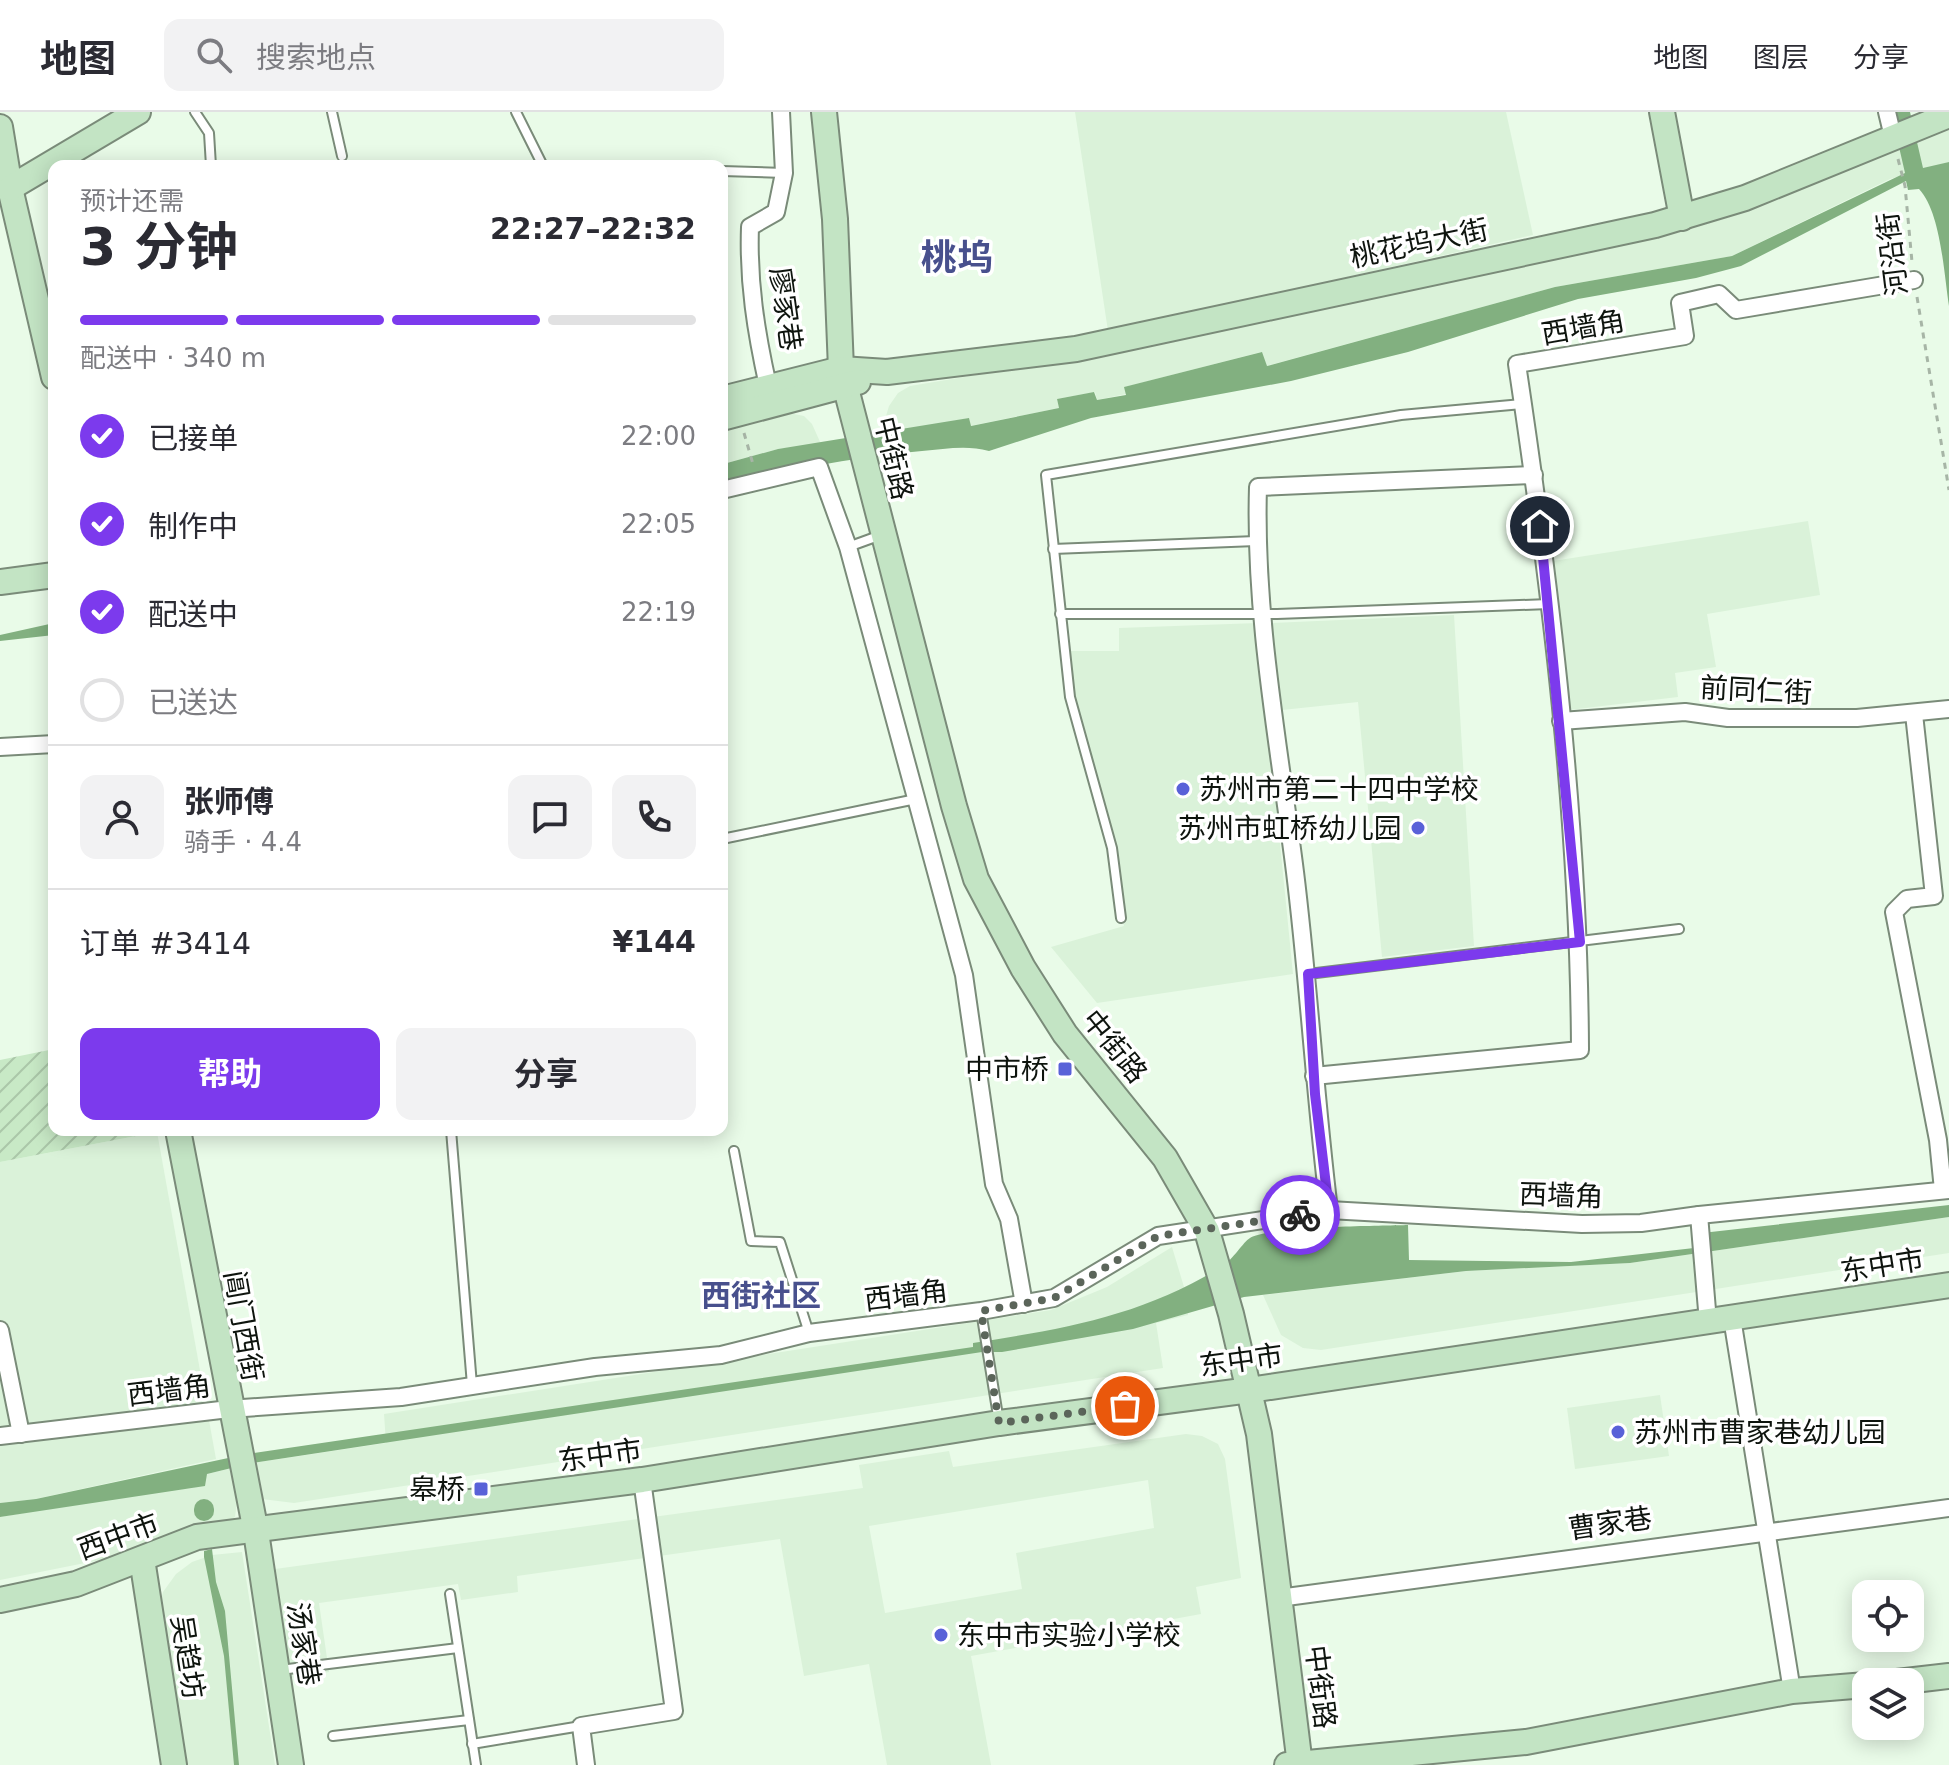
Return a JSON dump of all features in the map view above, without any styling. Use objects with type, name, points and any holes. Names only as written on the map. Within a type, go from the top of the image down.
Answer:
[{"type":"main road","points":[[51,160],[112,119],[138,112]]},
{"type":"main road","name":"廖家巷","points":[[824,112],[835,219],[844,378]]},
{"type":"main road","points":[[1662,112],[1682,218]]},
{"type":"main road","name":"桃花坞大街","points":[[728,397],[768,386],[1111,342],[1682,218],[1901,139],[1949,115]]},
{"type":"main road","points":[[1,141],[48,351]]},
{"type":"main road","points":[[10,188],[48,162]]},
{"type":"main road","name":"桃花坞大街","points":[[728,416],[844,378]]},
{"type":"main road","name":"中街路","points":[[844,378],[882,535],[976,879],[992,914],[1065,1034],[1141,1124],[1191,1199],[1210,1241],[1250,1390],[1279,1598],[1296,1764]]},
{"type":"main road","points":[[0,582],[48,576]]},
{"type":"main road","name":"阊门西街","points":[[179,1136],[229,1409],[256,1532]]},
{"type":"main road","name":"东中市","points":[[256,1532],[642,1480],[999,1423],[1250,1390],[1949,1285]]},
{"type":"main road","name":"西中市","points":[[0,1600],[76,1584],[197,1537],[256,1532]]},
{"type":"main road","name":"汤家巷","points":[[256,1532],[291,1765]]},
{"type":"main road","name":"吴趋坊","points":[[142,1559],[174,1765]]},
{"type":"main road","points":[[1924,1679],[1949,1676]]},
{"type":"main road","points":[[1296,1764],[1526,1742],[1792,1691],[1852,1686]]},
{"type":"street","name":"廖家巷","points":[[768,386],[755,332],[748,273],[750,227],[776,212],[784,173],[781,112]]},
{"type":"street","points":[[1887,112],[1901,139]]},
{"type":"street","name":"西墙角","points":[[1314,1076],[1580,1050],[1580,942],[1561,721],[1534,475],[1517,364],[1685,336],[1680,303],[1719,294],[1736,310],[1914,280]]},
{"type":"street","points":[[728,489],[819,467],[848,547],[964,975],[994,1184],[1009,1219],[1024,1304]]},
{"type":"street","points":[[1329,1210],[1314,1076],[1308,974],[1262,614],[1256,541],[1258,487],[1534,475]]},
{"type":"street","name":"前同仁街","points":[[1561,721],[1685,712],[1728,718],[1825,719],[1949,709]]},
{"type":"street","points":[[1914,714],[1934,896],[1907,899],[1894,912],[1946,1190]]},
{"type":"street","points":[[0,747],[48,744]]},
{"type":"street","name":"西墙角","points":[[0,1436],[229,1409],[401,1397],[595,1367],[721,1355],[809,1333],[1024,1304],[1054,1298],[1158,1236],[1210,1241],[1329,1210],[1582,1224],[1641,1223],[1699,1220],[1946,1190]]},
{"type":"street","points":[[1699,1220],[1703,1255],[1766,1532],[1792,1691]]},
{"type":"street","points":[[0,1330],[21,1434]]},
{"type":"street","points":[[586,1765],[581,1726],[674,1711],[642,1480]]},
{"type":"street","name":"曹家巷","points":[[1279,1598],[1949,1508]]},
{"type":"lane","points":[[195,112],[209,133],[211,160]]},
{"type":"lane","points":[[332,112],[342,156]]},
{"type":"lane","points":[[516,112],[540,160]]},
{"type":"lane","points":[[728,171],[784,173]]},
{"type":"lane","points":[[1121,918],[1112,848],[1070,697],[1046,475],[1401,415],[1523,404]]},
{"type":"lane","points":[[848,547],[882,535]]},
{"type":"lane","points":[[1053,549],[1256,541]]},
{"type":"lane","points":[[1060,614],[1262,614],[1549,604]]},
{"type":"lane","points":[[728,838],[916,799]]},
{"type":"lane","points":[[1308,974],[1679,929]]},
{"type":"lane","points":[[451,1136],[472,1386]]},
{"type":"lane","points":[[734,1151],[751,1241],[780,1242],[809,1333]]},
{"type":"lane","points":[[981,1311],[999,1423]]},
{"type":"lane","points":[[450,1594],[476,1765]]},
{"type":"lane","points":[[279,1670],[458,1648]]},
{"type":"lane","points":[[333,1736],[469,1720]]},
{"type":"lane","points":[[472,1744],[581,1726]]},
{"type":"path","name":"河沿街","points":[[1901,139],[1914,280],[1949,490]]},
{"type":"path","points":[[748,449],[753,463]]},
{"type":"shaded area","points":[[1075,112],[1506,112],[1533,235],[1108,331]]},
{"type":"shaded area","points":[[1891,112],[1910,112],[1923,168],[1949,162],[1949,306],[1932,213],[1919,189],[1908,190],[1906,181],[1741,266],[1696,278],[1578,299],[1408,352],[1291,381],[1091,418],[989,451],[956,448],[871,457],[728,485],[728,463],[778,449],[969,418],[971,426],[1059,408],[1057,399],[1094,392],[1097,400],[1126,395],[1124,387],[1262,352],[1267,366],[1555,287],[1732,256],[1905,173]]},
{"type":"shaded area","points":[[1949,128],[1949,162],[1890,179],[1732,256],[1555,287],[1266,366],[1261,352],[1125,387],[1126,394],[1097,400],[1095,392],[1057,399],[1059,408],[970,426],[969,418],[890,433],[886,416],[889,406],[898,393],[910,386],[1127,350],[1670,232],[1743,210]]},
{"type":"shaded area","points":[[784,412],[804,416],[812,424],[821,444],[778,449],[728,463],[728,426]]},
{"type":"shaded area","points":[[1808,521],[1820,595],[1707,614],[1716,667],[1675,673],[1678,697],[1569,710],[1553,561]]},
{"type":"shaded area","name":"苏州市虹桥幼儿园","points":[[1454,615],[1474,946],[1382,957],[1358,702],[1282,710],[1272,623]]},
{"type":"shaded area","name":"苏州市第二十四中学校","points":[[1258,623],[1293,974],[1097,1003],[1051,947],[1124,926],[1062,651],[1119,651],[1119,628]]},
{"type":"shaded area","points":[[48,624],[48,636],[0,641],[0,635]]},
{"type":"shaded area","points":[[48,1050],[48,1136],[136,1136],[0,1162],[0,1060]]},
{"type":"shaded area","points":[[136,1136],[158,1136],[216,1459],[36,1499],[0,1503],[0,1162]]},
{"type":"shaded area","points":[[1949,1205],[1949,1217],[1630,1263],[1466,1271],[1244,1297],[1133,1329],[1002,1352],[982,1352],[252,1463],[207,1474],[205,1486],[0,1517],[0,1503],[36,1499],[247,1454],[973,1347],[973,1343],[1070,1326],[1162,1298],[1221,1267],[1250,1238],[1279,1231],[1408,1225],[1409,1260],[1571,1262],[1694,1248],[1693,1234]]},
{"type":"shaded area","points":[[1949,1217],[1949,1253],[1321,1350],[1303,1348],[1281,1335],[1263,1295],[1466,1271],[1630,1263]]},
{"type":"shaded area","points":[[1172,1247],[1184,1287],[1188,1315],[1156,1323],[1163,1368],[294,1503],[262,1499],[254,1490],[252,1463],[386,1443],[384,1414],[1051,1310],[1107,1287]]},
{"type":"shaded area","name":"苏州市曹家巷幼儿园","points":[[1660,1395],[1669,1456],[1575,1469],[1567,1408]]},
{"type":"shaded area","points":[[1186,1434],[1202,1436],[1218,1444],[1225,1459],[1241,1578],[1196,1587],[1201,1614],[971,1656],[991,1765],[887,1765],[869,1664],[804,1676],[780,1539],[517,1576],[518,1592],[461,1600],[458,1584],[319,1603],[329,1672],[291,1678],[275,1569],[863,1488],[859,1465],[949,1451],[953,1467]],"holes":[[[1148,1480],[1154,1528],[1016,1553],[1022,1589],[885,1613],[869,1526]]]},
{"type":"shaded area","points":[[232,1468],[237,1502],[235,1517],[230,1520],[192,1526],[115,1557],[0,1580],[0,1517],[141,1493],[193,1488],[207,1474]]},
{"type":"shaded area","points":[[212,1549],[216,1582],[225,1611],[239,1765],[234,1765],[224,1656],[204,1557],[204,1551]]},
{"type":"shaded area","points":[[242,1552],[275,1765],[182,1765],[159,1607],[163,1592],[176,1574],[192,1562],[212,1555]]},
{"type":"way so far","points":[[1125,1406],[999,1423],[981,1311],[1054,1298],[1158,1236],[1300,1215]]},
{"type":"place","name":"苏州市第二十四中学校","points":[[1183,789]]},
{"type":"place","name":"苏州市虹桥幼儿园","points":[[1418,828]]},
{"type":"place","name":"中市桥","points":[[1065,1069]]},
{"type":"place","name":"苏州市曹家巷幼儿园","points":[[1618,1432]]},
{"type":"place","name":"皋桥","points":[[481,1489]]},
{"type":"place","name":"东中市实验小学校","points":[[941,1635]]},
{"type":"district","name":"桃坞","points":[[957,257]]},
{"type":"district","name":"西街社区","points":[[761,1296]]},
{"type":"route","points":[[1300,1215],[1329,1210],[1315,1094],[1308,974],[1580,942],[1540,526]]}]
